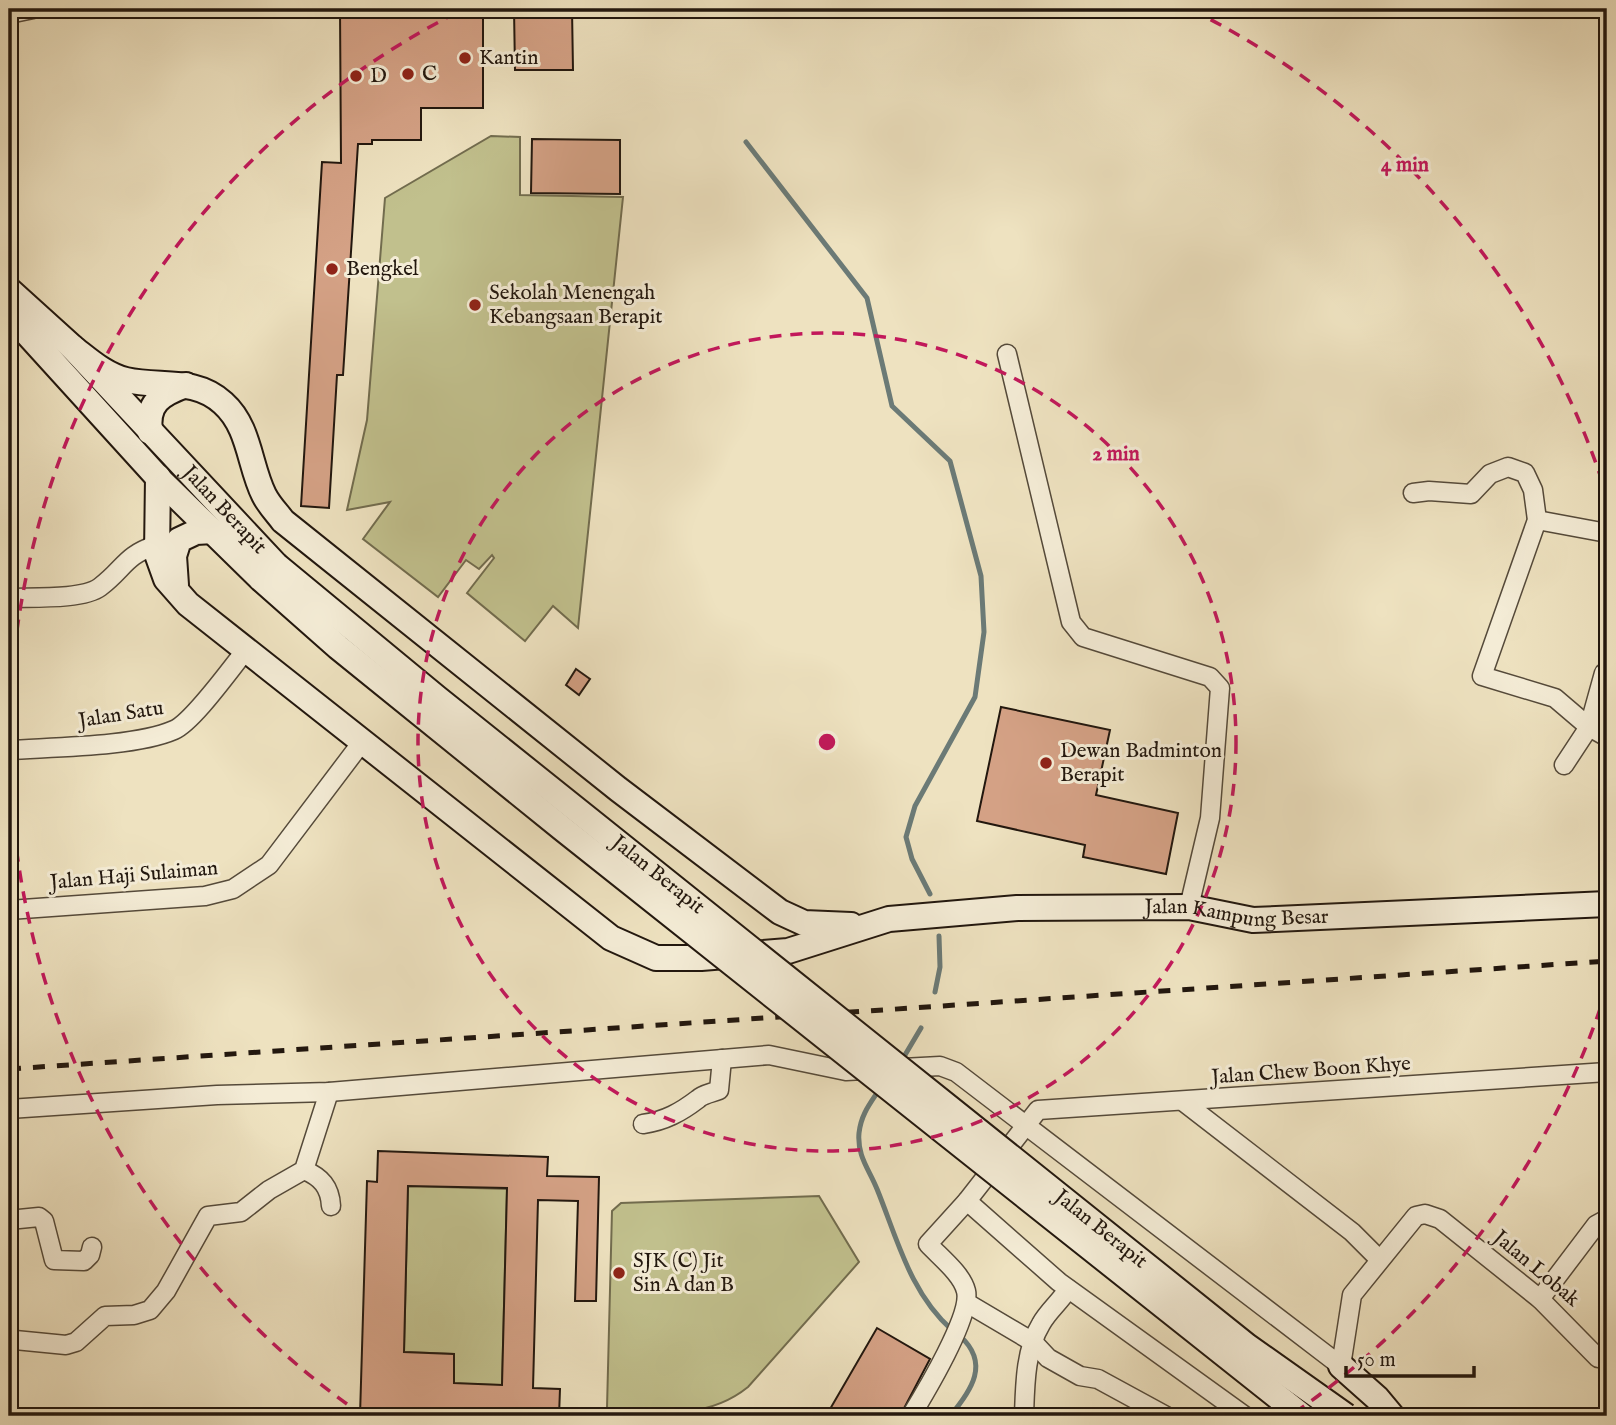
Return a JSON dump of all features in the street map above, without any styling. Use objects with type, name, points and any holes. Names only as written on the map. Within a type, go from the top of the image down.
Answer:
[{"type":"main road","name":"Jalan Berapit","points":[[9,290],[72,347],[150,432],[269,572],[437,698],[1236,1338],[1346,1416]]},
{"type":"main road","points":[[9,307],[22,328],[158,477],[213,531],[269,572],[338,647],[1302,1416]]},
{"type":"main road","points":[[72,347],[105,373],[128,381],[187,385],[208,392],[235,416],[264,497],[283,521],[618,789],[780,912],[804,923],[869,924]]},
{"type":"main road","points":[[150,432],[150,409],[159,397],[187,385]]},
{"type":"main road","points":[[158,477],[160,513],[156,545],[166,579],[178,593],[246,650],[611,938],[635,951],[656,957],[690,958],[788,951],[869,924]]},
{"type":"main road","points":[[178,593],[174,556],[179,540],[195,532],[213,531]]},
{"type":"main road","name":"Jalan Kampung Besar","points":[[869,924],[913,916],[1017,908],[1189,907],[1253,920],[1607,904]]},
{"type":"main road","points":[[763,952],[780,912]]},
{"type":"main road","points":[[1341,1366],[1377,1398],[1392,1416]]},
{"type":"street","points":[[9,14],[33,9]]},
{"type":"street","points":[[1007,354],[1071,622],[1083,636],[1210,677],[1220,688],[1210,818],[1189,907]]},
{"type":"street","points":[[1413,493],[1429,491],[1471,494],[1490,474],[1508,467],[1525,473],[1534,490],[1537,520],[1482,676],[1555,698],[1589,727],[1607,737]]},
{"type":"street","points":[[1537,520],[1607,533]]},
{"type":"street","points":[[9,598],[85,593],[99,588],[136,552],[156,545]]},
{"type":"street","name":"Jalan Satu","points":[[9,750],[118,742],[175,730],[188,720],[246,650]]},
{"type":"street","points":[[1564,765],[1589,727],[1604,673]]},
{"type":"street","name":"Jalan Haji Sulaiman","points":[[9,910],[205,896],[233,889],[269,865],[362,742]]},
{"type":"street","points":[[9,1109],[217,1095],[329,1092],[769,1055],[846,1071],[940,1066],[956,1072],[1341,1366],[1352,1295],[1379,1259],[1352,1232],[1185,1102]]},
{"type":"street","points":[[643,1124],[657,1122],[688,1109],[698,1099],[719,1090],[723,1059]]},
{"type":"street","name":"Jalan Chew Boon Khye","points":[[967,1303],[961,1280],[928,1244],[967,1201],[1038,1110],[1607,1072]]},
{"type":"street","points":[[15,1340],[65,1345],[76,1342],[105,1316],[134,1315],[150,1310],[166,1291],[208,1216],[241,1212],[269,1190],[304,1170],[329,1092]]},
{"type":"street","points":[[304,1170],[317,1175],[326,1184],[331,1206]]},
{"type":"street","points":[[967,1201],[1068,1289],[1245,1416]]},
{"type":"street","name":"Jalan Lobak","points":[[1379,1259],[1416,1216],[1425,1214],[1440,1219],[1540,1299],[1598,1358]]},
{"type":"street","points":[[9,1220],[39,1217],[44,1221],[54,1260],[60,1262],[84,1261],[90,1255],[92,1247]]},
{"type":"street","points":[[1540,1299],[1596,1225],[1607,1219]]},
{"type":"street","points":[[1024,1416],[1025,1390],[1033,1342],[1044,1320],[1068,1289]]},
{"type":"street","points":[[911,1416],[950,1343],[967,1303],[1033,1342],[1048,1358],[1069,1370],[1080,1376],[1098,1379],[1166,1416]]},
{"type":"shaded area","points":[[491,136],[520,137],[520,195],[623,197],[578,628],[553,606],[525,641],[467,593],[494,558],[492,555],[479,569],[466,560],[438,597],[363,539],[390,502],[347,510],[367,420],[385,198]]},
{"type":"shaded area","points":[[408,1186],[507,1189],[502,1385],[454,1384],[454,1354],[404,1352]]},
{"type":"shaded area","points":[[819,1196],[859,1262],[748,1387],[732,1398],[698,1410],[663,1412],[607,1408],[612,1211],[621,1203]]},
{"type":"building","points":[[340,9],[483,9],[483,108],[421,108],[421,140],[372,140],[372,144],[358,144],[343,375],[337,375],[329,508],[301,506],[322,162],[341,163]]},
{"type":"building","points":[[514,9],[572,9],[573,70],[515,70]]},
{"type":"building","points":[[532,139],[620,140],[620,194],[531,193]]},
{"type":"building","points":[[576,669],[590,679],[579,695],[566,685]]},
{"type":"building","name":"Dewan Badminton Berapit","points":[[1001,707],[1110,730],[1096,795],[1178,813],[1166,874],[1083,857],[1085,845],[977,821]]},
{"type":"building","points":[[378,1151],[548,1157],[547,1176],[599,1177],[596,1301],[575,1301],[578,1201],[538,1200],[533,1388],[560,1389],[559,1416],[360,1416],[367,1181],[377,1182]],"holes":[[[408,1186],[507,1188],[502,1385],[454,1383],[454,1354],[404,1352]]]},
{"type":"building","points":[[877,1328],[930,1359],[900,1416],[826,1416]]},
{"type":"waterway","points":[[746,142],[867,298],[892,406],[950,461],[981,576],[984,632],[975,697],[915,806],[906,837],[912,859],[930,894]]},
{"type":"waterway","points":[[935,992],[940,967],[939,936]]},
{"type":"waterway","points":[[902,1060],[921,1028]]},
{"type":"waterway","points":[[879,1090],[866,1110],[860,1127],[862,1156],[915,1282],[925,1299],[952,1330]]},
{"type":"waterway","points":[[950,1416],[971,1386],[976,1366],[969,1346],[960,1336]]},
{"type":"railway","points":[[9,1069],[1607,961]]},
{"type":"place","name":"Kantin","points":[[465,58]]},
{"type":"place","name":"C","points":[[408,74]]},
{"type":"place","name":"D","points":[[356,76]]},
{"type":"place","name":"Bengkel","points":[[332,269]]},
{"type":"place","name":"Sekolah Menengah Kebangsaan Berapit","points":[[475,305]]},
{"type":"place","name":"Dewan Badminton Berapit","points":[[1046,763]]},
{"type":"place","name":"SJK (C) Jit Sin A dan B","points":[[619,1273]]}]
